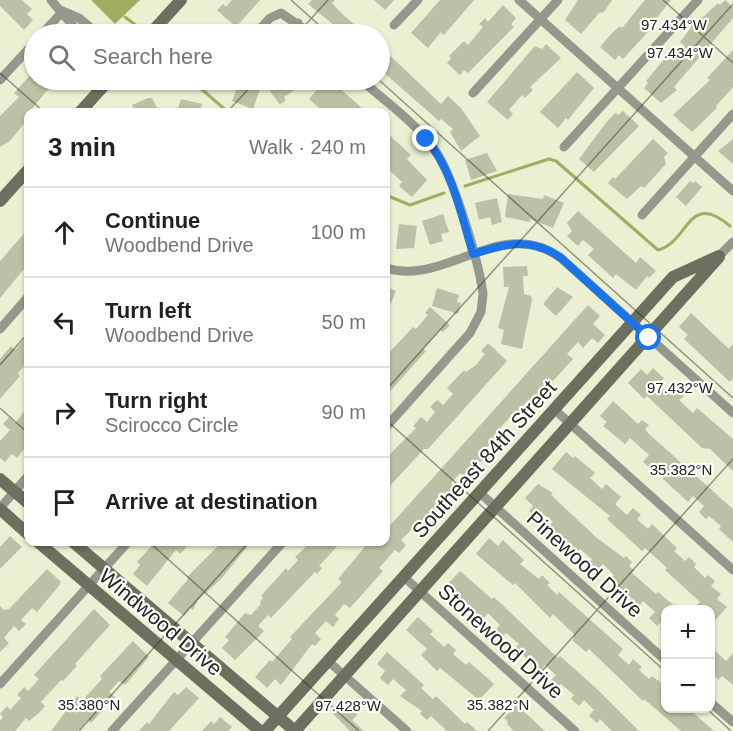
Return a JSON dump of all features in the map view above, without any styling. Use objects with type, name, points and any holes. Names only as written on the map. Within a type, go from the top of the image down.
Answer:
[{"type":"street","points":[[51,0],[63,12],[69,24]]},
{"type":"street","points":[[159,24],[181,0]]},
{"type":"street","points":[[394,26],[418,0]]},
{"type":"street","points":[[519,0],[733,190]]},
{"type":"street","points":[[473,93],[558,0]]},
{"type":"street","points":[[564,147],[698,0]]},
{"type":"street","points":[[52,24],[63,12]]},
{"type":"street","points":[[63,12],[79,18],[86,24]]},
{"type":"street","points":[[264,24],[270,18],[281,13],[298,23]]},
{"type":"street","points":[[0,80],[24,54]]},
{"type":"street","points":[[84,108],[100,90]]},
{"type":"street","points":[[372,90],[434,148],[451,183],[483,294],[478,320],[464,340],[390,423]]},
{"type":"street","points":[[642,215],[733,114]]},
{"type":"street","points":[[0,201],[24,174]]},
{"type":"street","points":[[390,268],[414,271],[522,242],[545,248],[561,258],[733,413]]},
{"type":"street","name":"Southeast 84th Street","points":[[295,731],[733,242]]},
{"type":"street","name":"Southeast 84th Street","points":[[265,731],[673,277],[719,256]]},
{"type":"street","points":[[0,329],[24,302]]},
{"type":"street","points":[[555,410],[733,570]]},
{"type":"street","points":[[0,479],[24,499]]},
{"type":"street","points":[[24,481],[0,509],[24,530]]},
{"type":"street","name":"Pinewood Drive","points":[[480,493],[664,659]]},
{"type":"street","name":"Windwood Drive","points":[[43,546],[260,731]]},
{"type":"street","name":"Windwood Drive","points":[[78,546],[295,731]]},
{"type":"street","points":[[0,684],[124,546]]},
{"type":"street","points":[[112,731],[278,546]]},
{"type":"street","name":"Stonewood Drive","points":[[404,577],[575,731]]},
{"type":"street","points":[[328,661],[407,731]]},
{"type":"street","points":[[715,706],[733,722]]},
{"type":"shaded area","points":[[91,0],[140,0],[115,24]]},
{"type":"building","points":[[0,0],[22,0],[32,9],[27,14],[33,20],[29,24],[24,24],[24,30],[0,6]]},
{"type":"building","points":[[232,0],[260,0],[239,24],[233,24],[217,10],[223,4],[226,7]]},
{"type":"building","points":[[312,0],[335,0],[332,3],[354,24],[333,24],[308,4]]},
{"type":"building","points":[[374,0],[394,0],[385,10]]},
{"type":"building","points":[[440,0],[474,0],[444,35],[441,32],[428,48],[411,33]]},
{"type":"building","points":[[578,0],[612,0],[604,12],[599,13],[581,34],[565,20]]},
{"type":"building","points":[[645,0],[671,0],[656,19],[658,21],[623,59],[619,55],[615,60],[600,47],[620,26],[622,28]]},
{"type":"building","points":[[725,0],[733,7],[733,18],[674,87],[677,90],[661,103],[644,88],[648,83],[646,81],[666,57],[669,60],[674,55],[676,57],[685,46],[680,42],[689,30],[718,3],[720,5]]},
{"type":"building","points":[[503,5],[516,18],[511,24],[514,27],[468,73],[464,70],[460,75],[447,63],[451,58],[449,56],[464,41],[468,45],[483,27],[479,24],[485,18],[488,22]]},
{"type":"building","points":[[546,44],[561,58],[530,87],[533,90],[525,98],[522,95],[509,110],[513,114],[508,120],[487,102],[535,46],[542,49]]},
{"type":"building","points":[[733,50],[733,87],[716,106],[717,108],[692,132],[673,115],[710,80],[707,78]]},
{"type":"building","points":[[390,56],[441,104],[448,96],[461,108],[480,136],[461,151],[450,132],[453,129],[441,119],[439,121],[390,78]]},
{"type":"building","points":[[577,72],[594,88],[568,120],[566,118],[558,128],[540,112]]},
{"type":"building","points":[[24,82],[24,90],[48,90],[33,108],[24,108],[24,124],[10,141],[0,147],[0,116],[19,97],[14,93]]},
{"type":"building","points":[[236,90],[260,90],[253,108],[232,101]]},
{"type":"building","points":[[269,90],[292,90],[284,97],[286,100],[280,105]]},
{"type":"building","points":[[317,90],[342,90],[362,108],[319,108],[309,99]]},
{"type":"building","points":[[152,98],[157,108],[134,108],[132,105]]},
{"type":"building","points":[[181,99],[202,104],[201,108],[178,108]]},
{"type":"building","points":[[623,111],[639,126],[594,172],[579,159],[615,113],[618,115]]},
{"type":"building","points":[[390,136],[411,155],[407,159],[427,180],[412,197],[399,186],[402,182],[390,171]]},
{"type":"building","points":[[653,139],[668,153],[664,157],[666,164],[644,188],[641,186],[627,199],[608,183],[613,177],[615,179]]},
{"type":"building","points":[[733,139],[733,164],[718,151]]},
{"type":"building","points":[[487,153],[497,171],[471,180],[465,160]]},
{"type":"building","points":[[690,181],[693,183],[695,181],[702,187],[686,206],[676,197]]},
{"type":"building","points":[[508,194],[543,199],[544,195],[564,203],[553,228],[530,219],[530,222],[505,217]]},
{"type":"building","points":[[497,198],[502,222],[492,225],[490,217],[479,220],[475,203]]},
{"type":"building","points":[[578,211],[636,263],[640,257],[656,271],[649,278],[647,276],[636,290],[616,274],[613,278],[588,255],[594,249],[583,240],[578,246],[567,236],[572,231],[567,223]]},
{"type":"building","points":[[443,214],[449,232],[441,234],[443,241],[430,245],[422,221]]},
{"type":"building","points":[[399,224],[417,226],[414,248],[396,249]]},
{"type":"building","points":[[24,234],[24,269],[0,298],[0,261]]},
{"type":"building","points":[[527,266],[528,276],[523,276],[524,294],[531,296],[532,300],[522,349],[501,344],[504,330],[498,328],[509,287],[504,287],[503,267]]},
{"type":"building","points":[[557,287],[573,297],[556,316],[543,304]]},
{"type":"building","points":[[437,288],[459,295],[457,302],[461,303],[458,314],[432,306]]},
{"type":"building","points":[[390,289],[396,291],[390,305]]},
{"type":"building","points":[[588,305],[600,316],[593,324],[605,335],[598,343],[592,338],[583,348],[578,342],[567,354],[573,359],[533,403],[529,399],[519,410],[524,414],[517,422],[511,416],[499,429],[505,434],[499,441],[495,438],[485,449],[489,453],[466,478],[460,473],[451,483],[457,489],[449,497],[443,492],[434,502],[440,507],[432,515],[430,513],[415,534],[411,530],[401,540],[406,545],[399,553],[395,550],[379,568],[383,571],[350,608],[344,604],[335,615],[339,619],[333,627],[326,621],[315,633],[321,639],[315,646],[312,644],[281,685],[275,679],[267,688],[255,677],[270,660],[272,662],[292,639],[290,637],[342,582],[338,579],[365,546],[390,546],[390,526]]},
{"type":"building","points":[[430,307],[450,325],[443,332],[440,330],[423,349],[426,351],[390,392],[390,352],[413,327],[416,329],[428,315],[425,313]]},
{"type":"building","points":[[691,313],[729,349],[733,344],[733,378],[730,382],[684,339],[688,335],[679,327]]},
{"type":"building","points":[[24,340],[24,366],[18,373],[20,376],[0,399],[0,359],[11,346],[15,350]]},
{"type":"building","points":[[488,343],[507,361],[428,449],[424,449],[390,486],[390,454],[416,428],[413,426],[421,417],[427,422],[435,412],[430,407],[437,400],[443,405],[453,394],[447,388],[464,370],[466,372],[476,365],[485,354],[481,351]]},
{"type":"building","points":[[653,368],[664,378],[658,384],[670,395],[676,388],[684,396],[679,400],[693,413],[697,408],[733,439],[733,471],[710,449],[702,448],[647,396],[644,399],[628,383],[641,369],[647,375]]},
{"type":"building","points":[[613,401],[638,424],[642,420],[649,425],[645,429],[649,434],[733,509],[733,542],[719,529],[721,526],[709,516],[706,519],[699,512],[704,506],[693,496],[688,502],[662,478],[665,475],[654,466],[651,469],[643,462],[649,455],[630,438],[625,444],[603,426],[607,422],[600,416]]},
{"type":"building","points":[[24,412],[24,449],[17,458],[12,454],[5,462],[0,458],[0,441],[10,430],[3,424],[9,417],[15,423]]},
{"type":"building","points":[[566,452],[573,458],[575,456],[595,473],[590,478],[602,489],[606,484],[621,497],[615,504],[627,515],[633,508],[641,515],[637,519],[648,529],[652,524],[677,548],[674,551],[685,561],[689,557],[696,564],[694,567],[705,578],[708,575],[715,581],[711,586],[721,594],[717,599],[727,607],[715,620],[715,605],[697,605],[700,602],[665,570],[667,568],[645,548],[642,551],[607,519],[610,516],[552,469]]},
{"type":"building","points":[[538,484],[553,493],[551,495],[597,538],[624,558],[626,556],[632,562],[629,566],[634,570],[632,573],[656,594],[658,592],[673,605],[661,605],[661,622],[657,626],[649,618],[655,612],[643,601],[637,609],[629,601],[632,598],[609,582],[614,575],[603,564],[597,571],[588,563],[592,559],[580,549],[576,553],[558,534],[548,528],[553,522],[542,513],[537,518],[529,511],[533,506],[525,498]]},
{"type":"building","points":[[10,536],[22,547],[0,569],[0,547]]},
{"type":"building","points":[[489,538],[498,546],[503,540],[524,560],[520,564],[539,579],[542,575],[550,583],[547,585],[557,595],[559,592],[623,649],[618,655],[629,665],[633,659],[642,667],[639,670],[649,679],[652,676],[660,682],[661,713],[693,713],[714,731],[681,731],[644,699],[643,701],[589,649],[586,652],[573,641],[574,634],[553,614],[550,618],[515,583],[513,585],[476,554]]},
{"type":"building","points":[[151,546],[187,546],[180,554],[176,550],[147,586],[133,574],[140,565],[137,562]]},
{"type":"building","points":[[218,546],[248,546],[221,579],[198,600],[193,610],[190,608],[184,616],[168,603],[188,579],[187,577]]},
{"type":"building","points":[[307,546],[337,546],[319,566],[322,568],[317,574],[315,572],[271,618],[268,615],[258,626],[264,631],[235,660],[222,648],[229,640],[225,637],[245,613],[251,615],[261,604],[263,598],[261,596],[286,568],[288,571],[298,560],[295,557]]},
{"type":"building","points":[[47,569],[61,582],[37,612],[32,608],[21,620],[26,624],[19,631],[14,626],[4,638],[9,643],[0,652],[0,606],[4,610],[9,609]]},
{"type":"building","points":[[460,571],[492,599],[494,597],[558,658],[560,656],[597,689],[639,731],[612,731],[600,719],[597,723],[589,716],[594,710],[584,700],[579,706],[571,699],[574,695],[561,684],[558,688],[551,680],[556,675],[545,665],[540,671],[515,648],[519,644],[506,633],[502,637],[495,630],[500,625],[488,613],[482,620],[446,586]]},
{"type":"building","points":[[94,609],[110,625],[75,664],[77,666],[41,702],[45,706],[39,713],[29,721],[26,718],[15,731],[0,731],[0,721],[3,717],[0,714],[7,706],[10,710],[21,698],[17,695],[24,687],[28,691],[39,679],[34,675]]},
{"type":"building","points":[[418,617],[433,631],[430,634],[444,647],[448,643],[456,650],[453,654],[466,665],[469,662],[494,684],[479,700],[440,668],[437,671],[421,655],[427,649],[406,630]]},
{"type":"building","points":[[133,641],[149,657],[125,685],[119,681],[109,692],[115,697],[91,723],[88,720],[78,731],[51,731],[77,696],[82,701],[102,679],[100,676]]},
{"type":"building","points":[[715,651],[726,661],[733,653],[733,685],[722,676],[719,680],[715,676]]},
{"type":"building","points":[[387,652],[424,685],[421,688],[433,699],[436,696],[465,724],[467,722],[477,731],[447,731],[431,716],[427,720],[420,714],[422,711],[400,696],[406,690],[393,679],[388,685],[380,678],[385,671],[377,664]]},
{"type":"building","points":[[186,687],[199,698],[169,731],[139,731],[147,722],[149,724],[174,692],[178,695]]},
{"type":"building","points":[[343,701],[358,714],[352,720],[364,731],[350,731],[332,713]]},
{"type":"building","points":[[516,705],[545,731],[514,731],[504,718]]},
{"type":"building","points":[[220,717],[232,727],[228,731],[202,731],[211,721],[214,724]]},
{"type":"waterway","points":[[125,17],[134,24]]},
{"type":"waterway","points":[[203,90],[223,108]]},
{"type":"waterway","points":[[465,186],[549,159],[556,161],[658,250],[668,245],[697,216],[705,213],[716,216],[730,226]]},
{"type":"waterway","points":[[390,197],[410,205],[444,193]]},
{"type":"route","points":[[426,139],[440,158],[450,179],[473,254],[502,245],[522,242],[545,248],[561,258],[649,338]]}]
